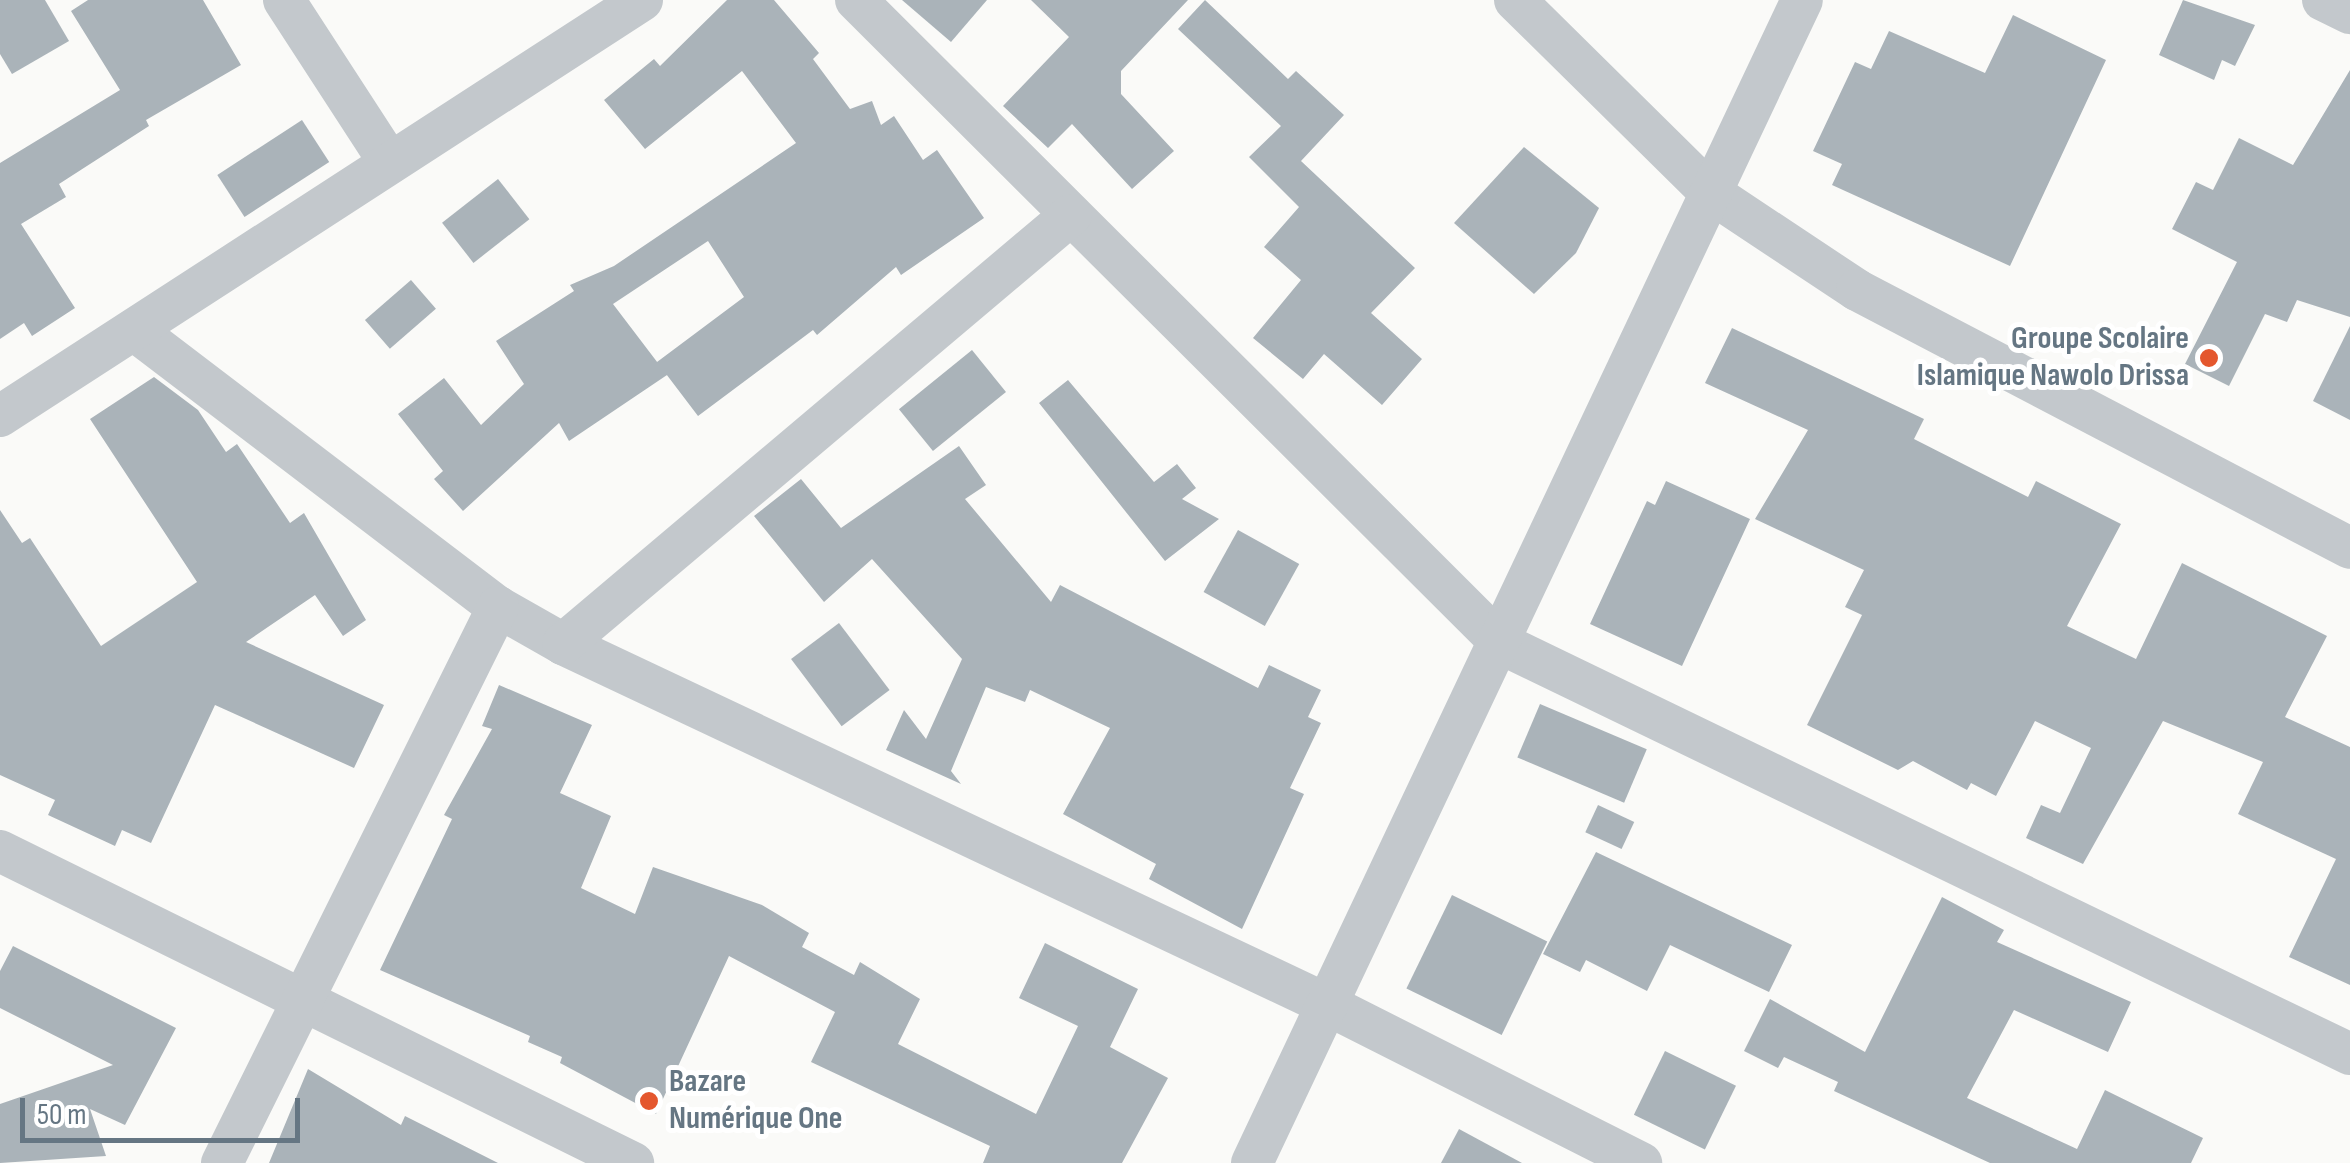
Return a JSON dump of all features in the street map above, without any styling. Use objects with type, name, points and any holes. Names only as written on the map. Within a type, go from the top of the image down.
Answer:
[{"type":"street","points":[[284,0],[390,163]]},
{"type":"street","points":[[0,416],[642,0]]},
{"type":"street","points":[[856,0],[1502,644],[2350,1054]]},
{"type":"street","points":[[1515,0],[1711,193],[1857,290],[2350,548]]},
{"type":"street","points":[[1252,1163],[1502,644],[1802,0]]},
{"type":"street","points":[[563,644],[1071,215]]},
{"type":"street","points":[[134,330],[498,607],[563,644],[1328,1005],[1641,1163]]},
{"type":"street","points":[[222,1163],[498,607]]},
{"type":"street","points":[[0,851],[633,1163]]},
{"type":"building","points":[[0,0],[45,0],[69,41],[12,74],[0,54]]},
{"type":"building","points":[[88,0],[203,0],[241,65],[146,120],[149,126],[59,184],[66,197],[21,224],[75,308],[32,336],[24,323],[0,339],[0,163],[120,90],[71,11]]},
{"type":"building","points":[[727,0],[774,0],[819,53],[813,59],[850,109],[872,101],[881,125],[894,116],[923,160],[937,150],[984,218],[901,275],[896,267],[817,335],[813,330],[698,416],[667,375],[569,441],[559,423],[463,511],[434,479],[443,471],[398,414],[444,378],[481,425],[524,384],[496,341],[574,291],[570,285],[614,266],[796,143],[742,71],[645,149],[604,100],[654,59],[660,66]],"holes":[[[708,241],[744,297],[657,362],[613,304]]]},
{"type":"building","points":[[902,0],[987,0],[951,42]]},
{"type":"building","points":[[1031,0],[1188,0],[1121,71],[1121,94],[1174,151],[1132,189],[1072,124],[1048,148],[1003,106],[1069,37]]},
{"type":"building","points":[[1205,0],[1288,79],[1296,71],[1344,115],[1301,161],[1415,268],[1371,313],[1422,359],[1382,405],[1324,354],[1303,379],[1253,338],[1301,280],[1264,247],[1299,207],[1249,157],[1281,126],[1178,29]]},
{"type":"building","points":[[2183,0],[2255,25],[2235,66],[2222,60],[2214,80],[2159,55]]},
{"type":"building","points":[[2013,15],[2106,60],[2010,266],[1832,185],[1842,164],[1813,151],[1855,62],[1871,69],[1889,31],[1985,73]]},
{"type":"building","points":[[2350,70],[2350,317],[2297,300],[2287,322],[2265,314],[2229,386],[2185,364],[2237,262],[2172,229],[2196,182],[2213,190],[2239,138],[2293,165]]},
{"type":"building","points":[[302,120],[329,162],[245,217],[217,175]]},
{"type":"building","points":[[1524,147],[1599,208],[1576,253],[1534,294],[1454,223]]},
{"type":"building","points":[[498,179],[529,219],[473,263],[442,223]]},
{"type":"building","points":[[411,280],[436,309],[390,349],[365,320]]},
{"type":"building","points":[[2350,326],[2350,420],[2313,401]]},
{"type":"building","points":[[1732,328],[1924,419],[1914,439],[2028,497],[2036,481],[2121,524],[2067,626],[2136,659],[2182,563],[2327,636],[2285,717],[2350,747],[2350,985],[2289,957],[2336,859],[2238,814],[2263,762],[2163,721],[2083,864],[2026,838],[2041,805],[2060,813],[2091,748],[2035,721],[1996,796],[1971,783],[1967,790],[1913,761],[1898,770],[1807,725],[1862,615],[1845,607],[1864,570],[1755,519],[1808,430],[1705,383]]},
{"type":"building","points":[[972,350],[1006,392],[933,451],[899,409]]},
{"type":"building","points":[[154,377],[198,410],[226,452],[237,444],[290,523],[304,513],[366,620],[343,636],[315,595],[246,642],[384,705],[354,768],[215,705],[151,843],[122,830],[115,846],[48,815],[55,800],[0,775],[0,510],[22,543],[30,538],[101,646],[197,582],[90,419]]},
{"type":"building","points":[[1068,380],[1154,482],[1177,464],[1196,488],[1182,499],[1219,519],[1165,561],[1039,403]]},
{"type":"building","points":[[959,446],[986,485],[965,499],[1051,602],[1060,585],[1258,688],[1269,665],[1321,690],[1308,717],[1321,723],[1290,788],[1304,794],[1242,929],[1149,879],[1156,864],[1063,814],[1110,728],[1030,690],[1025,702],[986,687],[951,771],[961,784],[886,750],[904,710],[926,739],[962,659],[872,559],[824,602],[754,516],[801,479],[841,528]]},
{"type":"building","points":[[1666,481],[1750,519],[1682,666],[1590,624],[1647,501],[1655,505]]},
{"type":"building","points":[[1238,530],[1299,564],[1265,626],[1204,592]]},
{"type":"building","points":[[839,623],[890,690],[842,726],[791,659]]},
{"type":"building","points":[[499,685],[592,725],[560,793],[611,816],[581,888],[635,914],[653,867],[762,905],[809,933],[802,947],[854,975],[860,962],[920,999],[898,1044],[1036,1114],[1078,1026],[1019,998],[1045,943],[1138,989],[1110,1047],[1168,1078],[1122,1163],[983,1163],[990,1146],[811,1062],[835,1012],[729,956],[656,1114],[560,1063],[562,1057],[528,1042],[530,1036],[380,970],[452,819],[444,815],[492,729],[482,726]]},
{"type":"building","points":[[1540,704],[1647,749],[1624,803],[1517,757]]},
{"type":"building","points":[[1598,805],[1634,822],[1622,849],[1585,832]]},
{"type":"building","points":[[1596,852],[1792,945],[1769,992],[1670,945],[1647,991],[1586,960],[1580,972],[1543,954]]},
{"type":"building","points":[[1452,895],[1547,941],[1502,1035],[1406,988]]},
{"type":"building","points":[[1942,897],[2004,930],[1997,942],[2131,1002],[2108,1052],[2014,1010],[1967,1098],[2077,1149],[2105,1090],[2203,1138],[2191,1163],[1990,1163],[1834,1091],[1838,1082],[1784,1057],[1778,1068],[1744,1051],[1770,999],[1865,1052]]},
{"type":"building","points":[[13,946],[176,1028],[125,1125],[90,1109],[106,1156],[0,1163],[0,1104],[113,1065],[0,1008],[0,971]]},
{"type":"building","points":[[1665,1051],[1736,1086],[1705,1149],[1634,1115]]},
{"type":"building","points":[[308,1069],[401,1125],[405,1116],[498,1163],[269,1163]]},
{"type":"building","points":[[1459,1129],[1522,1163],[1441,1163]]},
{"type":"place","name":"Groupe Scolaire Islamique Nawolo Drissa","points":[[2209,358]]},
{"type":"place","name":"Bazare Numérique One","points":[[649,1101]]}]
